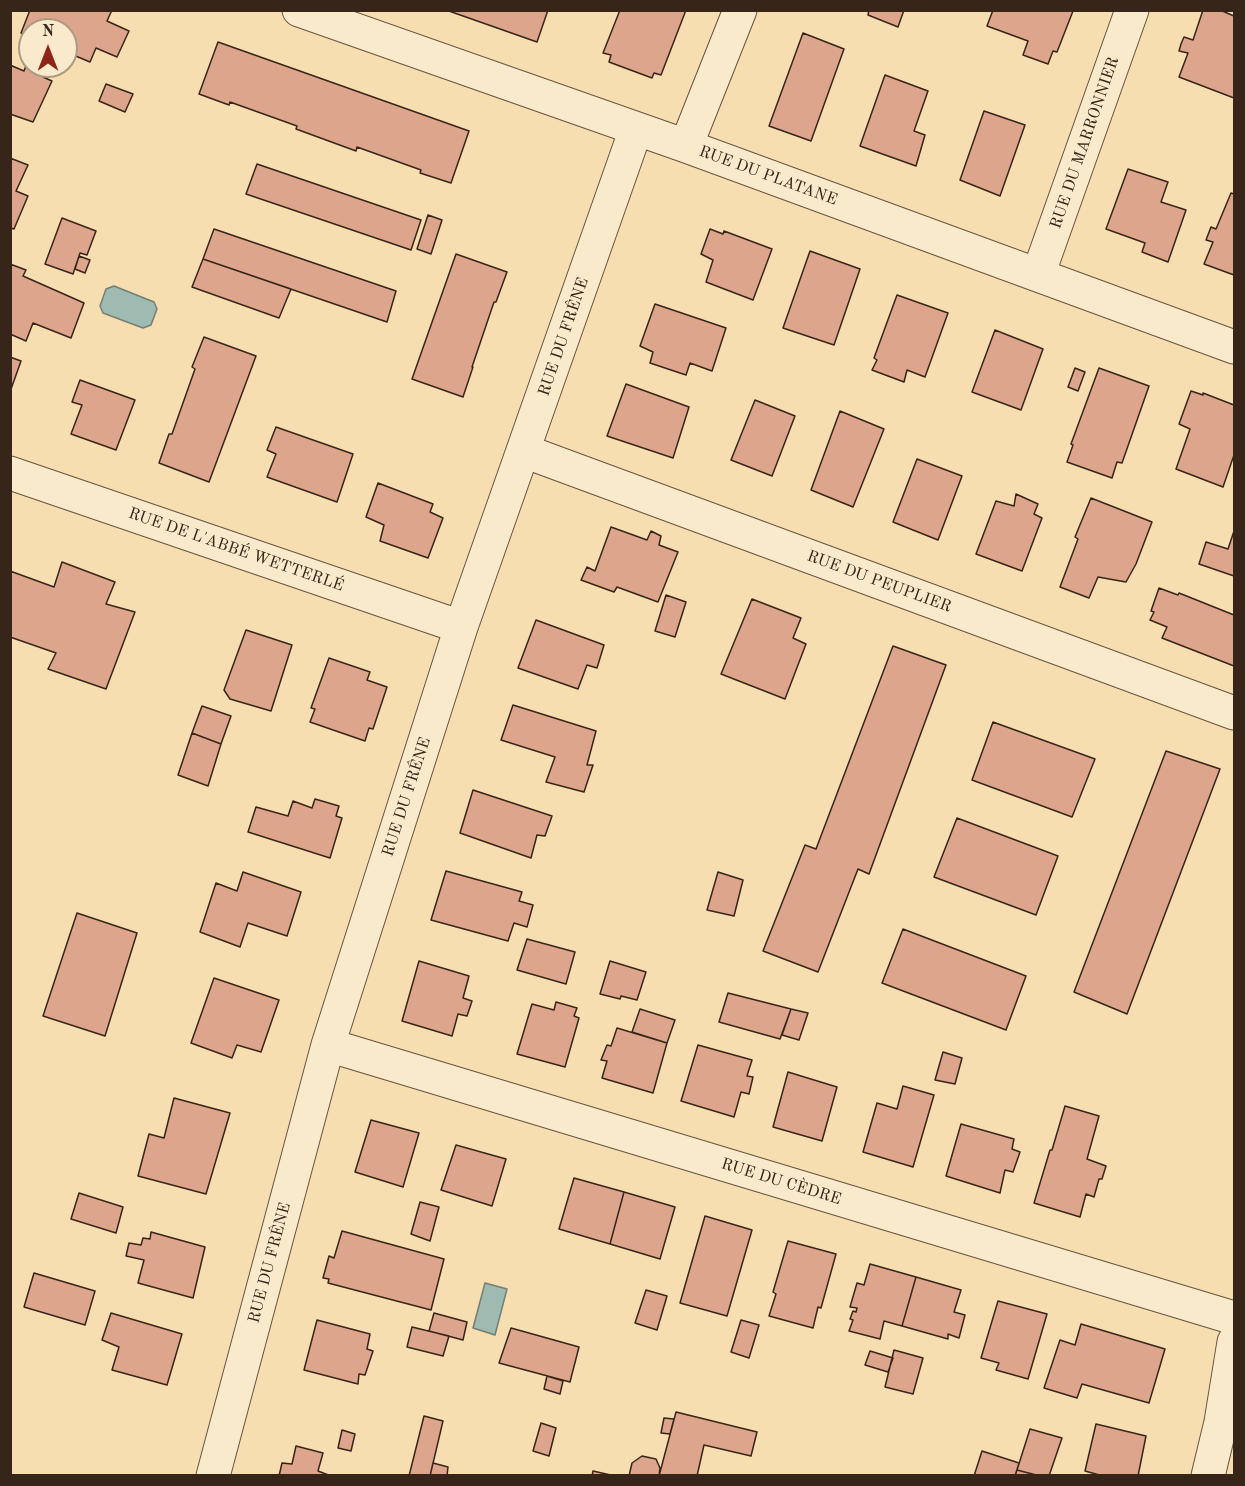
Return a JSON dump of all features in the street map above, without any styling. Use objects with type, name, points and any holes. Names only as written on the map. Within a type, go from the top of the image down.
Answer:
[{"type":"street","name":"RUE DU PLATANE","points":[[299,10],[686,146],[1234,347]]},
{"type":"street","points":[[686,146],[740,10]]},
{"type":"street","name":"RUE DU MARRONNIER","points":[[1038,275],[1132,10]]},
{"type":"street","name":"RUE DU FRÊNE","points":[[213,1476],[328,1045],[461,627],[636,129]]},
{"type":"street","name":"RUE DU PEUPLIER","points":[[524,451],[1234,713]]},
{"type":"street","name":"RUE DE L'ABBÉ WETTERLÉ","points":[[10,473],[461,627]]},
{"type":"street","name":"RUE DU CÈDRE","points":[[328,1045],[1234,1318]]},
{"type":"street","points":[[1208,1476],[1221,1422],[1234,1342]]},
{"type":"water","points":[[114,286],[154,302],[157,309],[151,325],[143,328],[103,313],[100,306],[106,289]]},
{"type":"water","points":[[485,1283],[507,1289],[495,1335],[473,1328]]},
{"type":"building","points":[[30,10],[112,10],[107,21],[129,31],[117,57],[96,48],[90,62],[78,57],[78,18],[27,18]]},
{"type":"building","points":[[446,10],[548,10],[537,42]]},
{"type":"building","points":[[620,10],[686,10],[661,75],[654,73],[652,78],[609,62],[611,55],[603,53]]},
{"type":"building","points":[[869,10],[904,10],[898,27],[868,15]]},
{"type":"building","points":[[993,10],[1073,11],[1057,52],[1053,51],[1048,64],[1023,55],[1028,41],[987,26]]},
{"type":"building","points":[[1203,10],[1220,10],[1234,16],[1234,98],[1179,77],[1188,53],[1179,51],[1181,44],[1184,37],[1193,40]]},
{"type":"building","points":[[803,33],[844,49],[811,141],[769,126]]},
{"type":"building","points":[[218,42],[469,131],[451,183],[357,147],[356,151],[296,129],[297,126],[230,102],[229,105],[199,94]]},
{"type":"building","points":[[10,65],[18,68],[18,78],[45,78],[52,81],[33,122],[10,114]]},
{"type":"building","points":[[885,75],[928,91],[914,131],[925,135],[916,166],[860,146]]},
{"type":"building","points":[[106,84],[133,94],[125,112],[99,101]]},
{"type":"building","points":[[984,111],[1025,125],[1000,196],[960,180]]},
{"type":"building","points":[[10,158],[28,165],[16,191],[28,196],[14,229],[10,228]]},
{"type":"building","points":[[257,164],[421,220],[411,250],[246,194]]},
{"type":"building","points":[[1128,169],[1168,182],[1161,202],[1186,210],[1168,262],[1142,252],[1145,243],[1106,229]]},
{"type":"building","points":[[1231,193],[1234,194],[1234,275],[1204,264],[1213,242],[1206,240],[1211,227],[1216,229]]},
{"type":"building","points":[[428,215],[442,220],[431,254],[417,249]]},
{"type":"building","points":[[62,218],[96,231],[87,255],[80,253],[73,274],[45,264]]},
{"type":"building","points":[[214,229],[396,291],[387,322],[203,259]]},
{"type":"building","points":[[710,229],[723,234],[724,231],[772,249],[753,300],[706,282],[713,260],[701,254]]},
{"type":"building","points":[[810,251],[860,269],[834,345],[783,328]]},
{"type":"building","points":[[456,254],[507,272],[496,302],[494,302],[463,397],[412,379]]},
{"type":"building","points":[[79,256],[90,260],[85,273],[75,269]]},
{"type":"building","points":[[203,259],[291,289],[279,318],[192,287]]},
{"type":"building","points":[[10,264],[26,270],[23,276],[84,303],[71,338],[33,323],[26,341],[10,334]]},
{"type":"building","points":[[897,295],[948,313],[925,377],[907,370],[904,382],[872,370],[877,360],[874,358]]},
{"type":"building","points":[[655,304],[726,328],[712,371],[690,363],[686,375],[650,363],[653,352],[640,346]]},
{"type":"building","points":[[995,330],[1043,349],[1021,410],[972,392]]},
{"type":"building","points":[[204,337],[256,356],[209,482],[159,463],[169,434],[172,434],[195,369],[192,367]]},
{"type":"building","points":[[10,357],[21,361],[10,392]]},
{"type":"building","points":[[1075,368],[1085,372],[1078,391],[1068,387]]},
{"type":"building","points":[[1099,368],[1149,386],[1122,463],[1117,462],[1112,478],[1067,462],[1073,445],[1071,444]]},
{"type":"building","points":[[80,380],[135,400],[116,450],[71,434],[82,405],[72,402]]},
{"type":"building","points":[[626,384],[689,407],[673,458],[607,436]]},
{"type":"building","points":[[1191,391],[1203,395],[1203,393],[1234,405],[1234,455],[1223,487],[1176,469],[1190,429],[1179,424]]},
{"type":"building","points":[[755,400],[795,416],[772,476],[731,460]]},
{"type":"building","points":[[840,411],[884,429],[853,507],[811,490]]},
{"type":"building","points":[[276,427],[353,454],[337,502],[267,477],[276,454],[267,450]]},
{"type":"building","points":[[917,459],[962,476],[938,540],[893,522]]},
{"type":"building","points":[[378,483],[433,504],[430,512],[443,518],[428,558],[380,541],[384,525],[366,517]]},
{"type":"building","points":[[1016,494],[1038,504],[1034,514],[1042,518],[1022,571],[976,554],[996,501],[1014,506]]},
{"type":"building","points":[[1091,498],[1152,522],[1136,564],[1126,582],[1098,577],[1089,598],[1060,587],[1078,539],[1075,537]]},
{"type":"building","points":[[611,527],[647,540],[651,531],[661,536],[659,545],[678,552],[658,602],[617,587],[614,592],[581,580],[587,567],[595,571]]},
{"type":"building","points":[[1234,531],[1234,576],[1199,564],[1206,542],[1228,549]]},
{"type":"building","points":[[62,562],[115,582],[106,604],[135,612],[106,689],[48,669],[56,653],[10,637],[10,571],[54,587]]},
{"type":"building","points":[[1159,588],[1178,595],[1179,593],[1234,615],[1234,666],[1162,638],[1167,627],[1150,620]]},
{"type":"building","points":[[666,595],[686,602],[675,637],[655,631]]},
{"type":"building","points":[[752,599],[801,618],[793,638],[806,644],[785,699],[721,674]]},
{"type":"building","points":[[536,620],[604,645],[597,668],[587,665],[578,689],[518,668]]},
{"type":"building","points":[[246,630],[292,645],[271,711],[230,699],[224,690]]},
{"type":"building","points":[[893,646],[946,665],[869,874],[858,869],[818,972],[763,951],[805,845],[816,849]]},
{"type":"building","points":[[329,658],[370,672],[367,680],[387,687],[373,729],[369,728],[365,741],[310,722],[315,709],[311,708]]},
{"type":"building","points":[[513,705],[596,731],[587,765],[593,765],[584,792],[546,782],[555,757],[501,740]]},
{"type":"building","points":[[202,706],[231,716],[221,744],[192,733]]},
{"type":"building","points":[[993,722],[1095,759],[1072,817],[972,780]]},
{"type":"building","points":[[192,733],[221,744],[208,786],[178,775]]},
{"type":"building","points":[[1166,751],[1220,769],[1127,1014],[1074,992]]},
{"type":"building","points":[[473,790],[552,816],[545,836],[537,835],[531,858],[460,833]]},
{"type":"building","points":[[315,799],[339,806],[336,816],[342,818],[330,858],[248,832],[256,807],[288,816],[293,801],[312,808]]},
{"type":"building","points":[[957,818],[1058,856],[1036,915],[934,877]]},
{"type":"building","points":[[446,871],[522,892],[519,901],[533,905],[527,927],[514,923],[508,941],[431,920]]},
{"type":"building","points":[[243,872],[301,892],[287,936],[248,923],[240,947],[200,932],[216,883],[237,891]]},
{"type":"building","points":[[718,872],[743,880],[734,916],[707,910]]},
{"type":"building","points":[[77,913],[137,933],[105,1036],[43,1016]]},
{"type":"building","points":[[903,929],[1026,976],[1006,1030],[882,983]]},
{"type":"building","points":[[527,939],[575,952],[566,984],[517,970]]},
{"type":"building","points":[[419,961],[469,976],[463,998],[472,1001],[467,1016],[458,1014],[452,1036],[402,1021]]},
{"type":"building","points":[[610,961],[646,972],[637,1000],[600,994]]},
{"type":"building","points":[[214,978],[279,1000],[261,1052],[237,1045],[232,1058],[191,1043]]},
{"type":"building","points":[[728,993],[791,1009],[780,1039],[719,1022]]},
{"type":"building","points":[[556,1002],[577,1008],[574,1016],[579,1018],[565,1067],[517,1054],[532,1004],[554,1010]]},
{"type":"building","points":[[640,1009],[675,1020],[667,1043],[632,1032]]},
{"type":"building","points":[[791,1009],[808,1013],[799,1040],[782,1035]]},
{"type":"building","points":[[617,1028],[667,1043],[653,1093],[602,1078],[607,1061],[601,1060],[607,1045],[611,1046]]},
{"type":"building","points":[[698,1045],[752,1060],[747,1076],[753,1077],[749,1094],[741,1092],[734,1117],[681,1101]]},
{"type":"building","points":[[943,1052],[962,1058],[955,1084],[935,1080]]},
{"type":"building","points":[[788,1072],[837,1087],[822,1141],[773,1127]]},
{"type":"building","points":[[903,1086],[934,1095],[913,1167],[863,1152],[877,1103],[897,1109]]},
{"type":"building","points":[[174,1098],[230,1113],[206,1194],[138,1176],[149,1134],[164,1138]]},
{"type":"building","points":[[1065,1106],[1099,1116],[1087,1159],[1106,1166],[1102,1179],[1099,1179],[1094,1197],[1086,1194],[1080,1217],[1034,1203]]},
{"type":"building","points":[[371,1120],[419,1133],[403,1187],[355,1172]]},
{"type":"building","points":[[961,1124],[1014,1139],[1012,1149],[1020,1152],[1013,1172],[1005,1170],[1000,1193],[946,1176]]},
{"type":"building","points":[[456,1145],[506,1159],[492,1206],[441,1190]]},
{"type":"building","points":[[574,1178],[624,1192],[610,1244],[559,1229]]},
{"type":"building","points":[[624,1192],[675,1207],[660,1259],[610,1244]]},
{"type":"building","points":[[79,1193],[123,1207],[116,1233],[71,1219]]},
{"type":"building","points":[[420,1202],[439,1207],[430,1241],[411,1234]]},
{"type":"building","points":[[705,1216],[752,1230],[727,1316],[680,1303]]},
{"type":"building","points":[[342,1231],[444,1259],[431,1310],[328,1283],[329,1279],[323,1278],[329,1256],[334,1258]]},
{"type":"building","points":[[151,1232],[205,1247],[193,1298],[138,1283],[144,1260],[126,1256],[129,1243],[141,1245],[143,1238],[150,1239]]},
{"type":"building","points":[[788,1241],[836,1254],[813,1328],[769,1316],[776,1294],[773,1292]]},
{"type":"building","points":[[870,1264],[916,1277],[902,1326],[884,1321],[880,1339],[849,1331],[853,1320],[850,1319],[857,1308],[850,1307],[857,1283],[864,1285]]},
{"type":"building","points":[[34,1273],[95,1291],[85,1325],[24,1307]]},
{"type":"building","points":[[916,1277],[961,1290],[954,1312],[965,1315],[959,1338],[948,1334],[948,1339],[902,1326]]},
{"type":"building","points":[[646,1290],[667,1296],[657,1330],[635,1323]]},
{"type":"building","points":[[998,1301],[1047,1314],[1028,1379],[996,1370],[999,1363],[981,1358]]},
{"type":"building","points":[[111,1313],[182,1334],[167,1385],[112,1370],[119,1347],[102,1340]]},
{"type":"building","points":[[434,1313],[467,1322],[463,1340],[429,1331]]},
{"type":"building","points":[[317,1320],[370,1334],[367,1349],[373,1351],[365,1375],[359,1374],[358,1384],[304,1370]]},
{"type":"building","points":[[741,1320],[759,1325],[749,1358],[731,1352]]},
{"type":"building","points":[[1081,1324],[1165,1349],[1149,1403],[1082,1384],[1077,1398],[1044,1388],[1060,1340],[1075,1345]]},
{"type":"building","points":[[412,1327],[449,1336],[443,1356],[407,1347]]},
{"type":"building","points":[[511,1328],[579,1347],[570,1382],[499,1363]]},
{"type":"building","points":[[894,1350],[923,1358],[913,1394],[885,1387]]},
{"type":"building","points":[[870,1351],[893,1358],[888,1372],[865,1365]]},
{"type":"building","points":[[547,1376],[563,1381],[560,1394],[544,1389]]},
{"type":"building","points":[[676,1412],[757,1432],[751,1456],[704,1445],[697,1476],[659,1476]]},
{"type":"building","points":[[424,1416],[443,1421],[430,1476],[409,1476]]},
{"type":"building","points":[[664,1418],[674,1419],[670,1434],[661,1433]]},
{"type":"building","points":[[541,1423],[556,1428],[549,1456],[533,1451]]},
{"type":"building","points":[[1096,1424],[1146,1436],[1138,1476],[1103,1476],[1085,1471]]},
{"type":"building","points":[[1030,1429],[1062,1438],[1049,1476],[1017,1470]]},
{"type":"building","points":[[342,1430],[355,1434],[351,1451],[338,1448]]},
{"type":"building","points":[[296,1446],[323,1453],[318,1471],[331,1476],[279,1476],[282,1463],[292,1464]]},
{"type":"building","points":[[982,1451],[1019,1463],[1015,1476],[974,1476]]},
{"type":"building","points":[[642,1456],[656,1459],[660,1468],[659,1476],[629,1476],[632,1463]]},
{"type":"building","points":[[433,1463],[448,1467],[447,1476],[430,1476]]},
{"type":"building","points":[[1017,1470],[1040,1476],[1015,1476]]},
{"type":"building","points":[[593,1471],[615,1476],[592,1476]]}]
